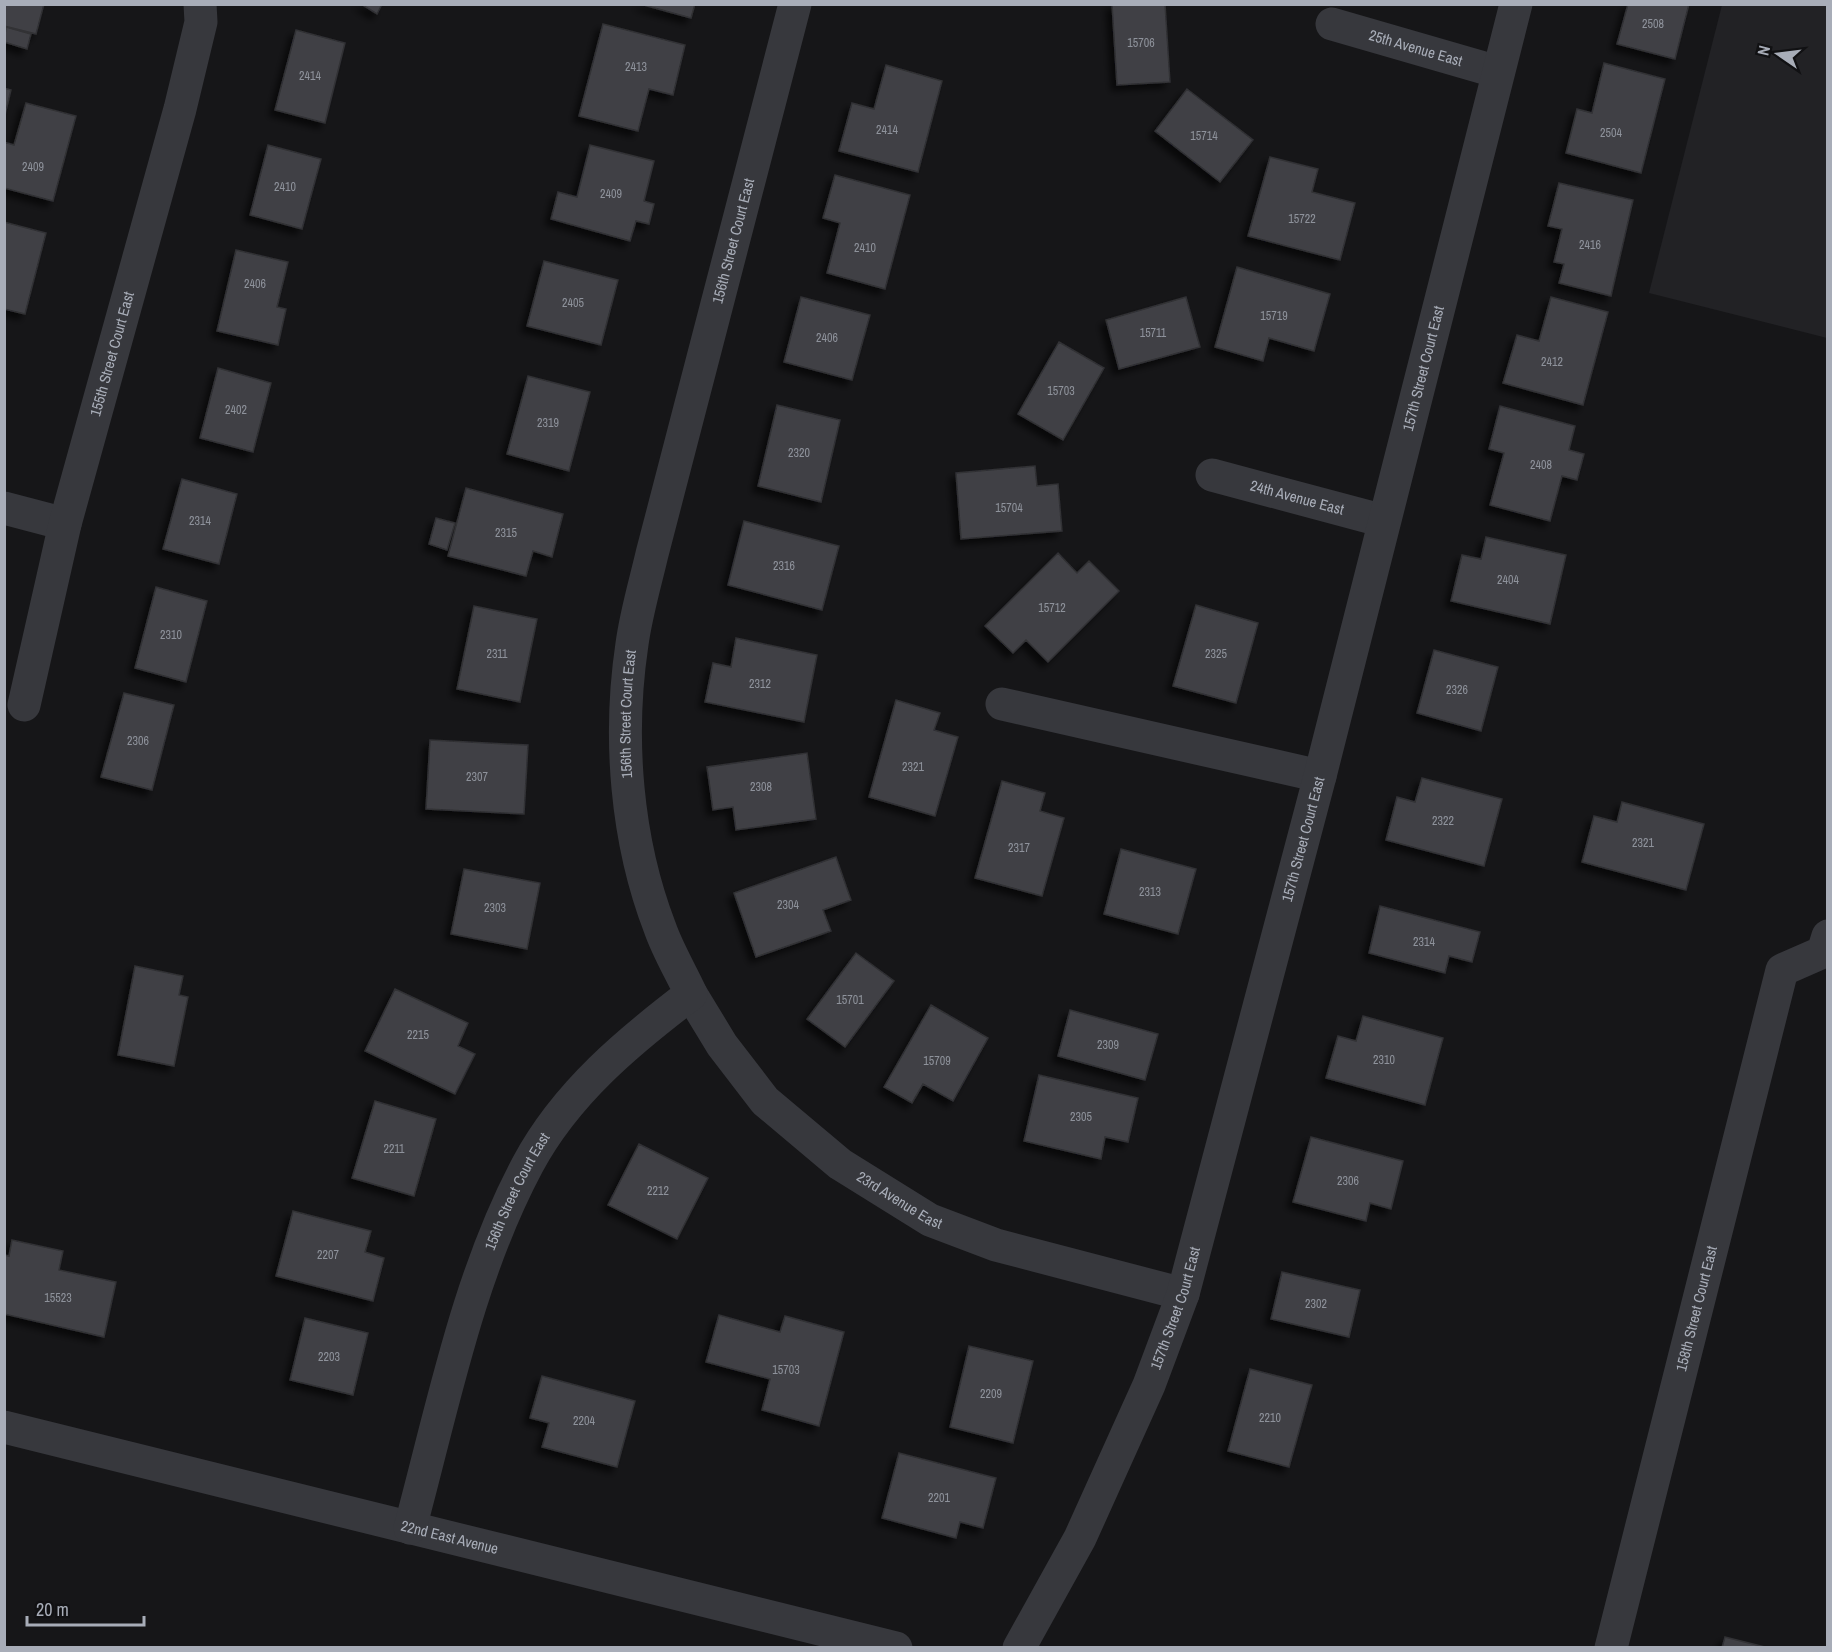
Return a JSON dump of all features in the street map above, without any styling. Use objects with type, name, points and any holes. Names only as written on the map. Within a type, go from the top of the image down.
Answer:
[{"type":"street","name":"155th Street Court East","points":[[24,705],[65,524],[180,109],[201,22],[200,4]]},
{"type":"street","name":"156th Street Court East","points":[[410,1527],[473,1295],[505,1213],[529,1163],[592,1078],[632,1038],[691,994],[660,928],[638,855],[630,798],[625,717],[632,643],[652,554],[795,4]]},
{"type":"street","name":"157th Street Court East","points":[[1019,1647],[1080,1538],[1149,1386],[1183,1294],[1320,776],[1516,4]]},
{"type":"street","name":"25th Avenue East","points":[[1332,24],[1498,72]]},
{"type":"street","name":"24th Avenue East","points":[[1212,475],[1384,520]]},
{"type":"street","points":[[4,507],[65,524]]},
{"type":"street","points":[[1002,704],[1320,776]]},
{"type":"street","name":"158th Street Court East","points":[[1611,1647],[1782,970],[1823,952],[1827,936]]},
{"type":"street","name":"23rd Avenue East","points":[[691,994],[722,1045],[765,1101],[840,1164],[930,1220],[996,1245],[1183,1294]]},
{"type":"street","name":"22nd East Avenue","points":[[4,1427],[896,1647]]},
{"type":"shaded area","points":[[1722,5],[1827,5],[1827,338],[1649,293]]},
{"type":"building","points":[[4,4],[44,4],[36,34],[4,26]]},
{"type":"building","points":[[361,4],[382,4],[377,14]]},
{"type":"building","points":[[640,4],[695,4],[691,18]]},
{"type":"building","points":[[1112,4],[1165,4],[1170,82],[1117,85]]},
{"type":"building","points":[[1628,4],[1689,4],[1675,59],[1617,44]]},
{"type":"building","points":[[603,24],[685,45],[673,95],[649,89],[638,131],[579,116]]},
{"type":"building","points":[[6,27],[31,34],[27,49],[4,42]]},
{"type":"building","points":[[296,30],[345,43],[325,123],[275,110]]},
{"type":"building","points":[[1604,63],[1665,79],[1641,173],[1566,153],[1577,109],[1592,113]]},
{"type":"building","points":[[886,65],[942,81],[918,172],[839,151],[852,103],[874,109]]},
{"type":"building","points":[[4,88],[11,90],[4,119]]},
{"type":"building","points":[[1187,89],[1253,140],[1220,182],[1155,131]]},
{"type":"building","points":[[26,103],[76,116],[53,201],[4,188],[4,142],[14,145]]},
{"type":"building","points":[[268,145],[321,159],[302,229],[250,215]]},
{"type":"building","points":[[590,145],[654,161],[644,201],[654,204],[649,224],[636,221],[630,241],[551,219],[558,192],[577,197]]},
{"type":"building","points":[[1270,157],[1318,169],[1312,192],[1355,203],[1340,260],[1248,236]]},
{"type":"building","points":[[835,175],[910,195],[885,289],[827,273],[840,223],[823,218]]},
{"type":"building","points":[[1559,183],[1633,200],[1611,296],[1559,283],[1564,264],[1554,262],[1562,229],[1548,226]]},
{"type":"building","points":[[4,222],[46,233],[25,314],[4,309]]},
{"type":"building","points":[[236,250],[288,262],[277,307],[286,309],[278,345],[217,331]]},
{"type":"building","points":[[544,261],[618,280],[601,345],[527,326]]},
{"type":"building","points":[[1237,267],[1330,294],[1314,351],[1269,338],[1263,361],[1215,347]]},
{"type":"building","points":[[801,297],[870,315],[852,380],[784,362]]},
{"type":"building","points":[[1186,297],[1200,347],[1119,369],[1106,320]]},
{"type":"building","points":[[1551,297],[1608,312],[1583,405],[1503,383],[1517,335],[1539,341]]},
{"type":"building","points":[[1059,342],[1104,368],[1063,440],[1018,414]]},
{"type":"building","points":[[218,368],[271,383],[253,452],[200,438]]},
{"type":"building","points":[[528,376],[590,392],[569,471],[507,454]]},
{"type":"building","points":[[777,405],[840,420],[821,502],[758,486]]},
{"type":"building","points":[[1500,406],[1575,426],[1569,450],[1584,454],[1577,480],[1562,476],[1550,521],[1490,505],[1504,453],[1489,449]]},
{"type":"building","points":[[1035,466],[1037,486],[1058,484],[1062,531],[961,539],[956,473]]},
{"type":"building","points":[[182,479],[237,494],[219,564],[163,549]]},
{"type":"building","points":[[466,488],[563,514],[552,557],[533,551],[526,576],[448,556]]},
{"type":"building","points":[[436,518],[455,523],[447,550],[429,544]]},
{"type":"building","points":[[744,521],[839,546],[822,610],[728,585]]},
{"type":"building","points":[[1486,537],[1566,555],[1550,624],[1451,601],[1462,555],[1481,559]]},
{"type":"building","points":[[1058,553],[1077,573],[1089,561],[1119,591],[1048,662],[1026,640],[1013,653],[985,626]]},
{"type":"building","points":[[156,587],[207,601],[186,682],[135,668]]},
{"type":"building","points":[[1196,605],[1258,623],[1236,703],[1173,686]]},
{"type":"building","points":[[474,606],[537,619],[520,702],[457,689]]},
{"type":"building","points":[[736,638],[817,655],[804,722],[705,702],[713,663],[731,667]]},
{"type":"building","points":[[1434,650],[1498,667],[1481,731],[1417,713]]},
{"type":"building","points":[[124,693],[174,705],[152,790],[101,777]]},
{"type":"building","points":[[896,700],[940,713],[934,730],[958,737],[935,816],[869,797]]},
{"type":"building","points":[[430,740],[528,745],[524,814],[426,809]]},
{"type":"building","points":[[807,753],[816,819],[736,830],[733,807],[713,810],[707,767]]},
{"type":"building","points":[[1422,778],[1502,799],[1484,866],[1386,840],[1397,797],[1415,802]]},
{"type":"building","points":[[1002,781],[1045,793],[1040,811],[1064,818],[1042,896],[975,878]]},
{"type":"building","points":[[1622,802],[1704,824],[1686,890],[1582,862],[1594,816],[1617,822]]},
{"type":"building","points":[[1121,849],[1196,869],[1178,934],[1104,914]]},
{"type":"building","points":[[836,857],[851,900],[823,910],[831,931],[756,957],[734,893]]},
{"type":"building","points":[[464,869],[540,883],[527,949],[451,934]]},
{"type":"building","points":[[1380,906],[1480,932],[1472,962],[1449,956],[1445,973],[1369,953]]},
{"type":"building","points":[[856,953],[894,981],[845,1047],[807,1019]]},
{"type":"building","points":[[135,966],[183,976],[179,995],[188,997],[174,1066],[118,1055]]},
{"type":"building","points":[[395,989],[468,1023],[458,1046],[475,1054],[455,1094],[365,1051]]},
{"type":"building","points":[[931,1005],[988,1038],[953,1101],[923,1084],[912,1103],[884,1087]]},
{"type":"building","points":[[1070,1010],[1158,1034],[1145,1080],[1058,1056]]},
{"type":"building","points":[[1363,1016],[1443,1038],[1425,1105],[1326,1078],[1338,1036],[1356,1041]]},
{"type":"building","points":[[1039,1075],[1138,1098],[1128,1142],[1105,1137],[1101,1159],[1024,1141]]},
{"type":"building","points":[[375,1101],[436,1119],[414,1196],[352,1178]]},
{"type":"building","points":[[1311,1137],[1403,1161],[1391,1209],[1370,1203],[1366,1221],[1293,1202]]},
{"type":"building","points":[[639,1144],[708,1178],[677,1239],[608,1205]]},
{"type":"building","points":[[293,1211],[371,1231],[365,1252],[384,1258],[373,1301],[276,1276]]},
{"type":"building","points":[[12,1240],[63,1251],[59,1270],[116,1282],[104,1337],[4,1314],[4,1255],[9,1256]]},
{"type":"building","points":[[1282,1272],[1360,1290],[1349,1337],[1271,1319]]},
{"type":"building","points":[[719,1315],[780,1332],[785,1316],[844,1332],[819,1426],[762,1410],[770,1379],[706,1362]]},
{"type":"building","points":[[305,1318],[368,1333],[353,1395],[290,1380]]},
{"type":"building","points":[[969,1346],[1033,1361],[1013,1443],[950,1427]]},
{"type":"building","points":[[1250,1369],[1312,1385],[1289,1467],[1228,1451]]},
{"type":"building","points":[[542,1376],[635,1401],[617,1467],[542,1447],[549,1423],[530,1418]]},
{"type":"building","points":[[899,1453],[996,1478],[983,1528],[960,1522],[956,1538],[882,1518]]},
{"type":"building","points":[[1725,1637],[1769,1648],[1722,1648]]}]
